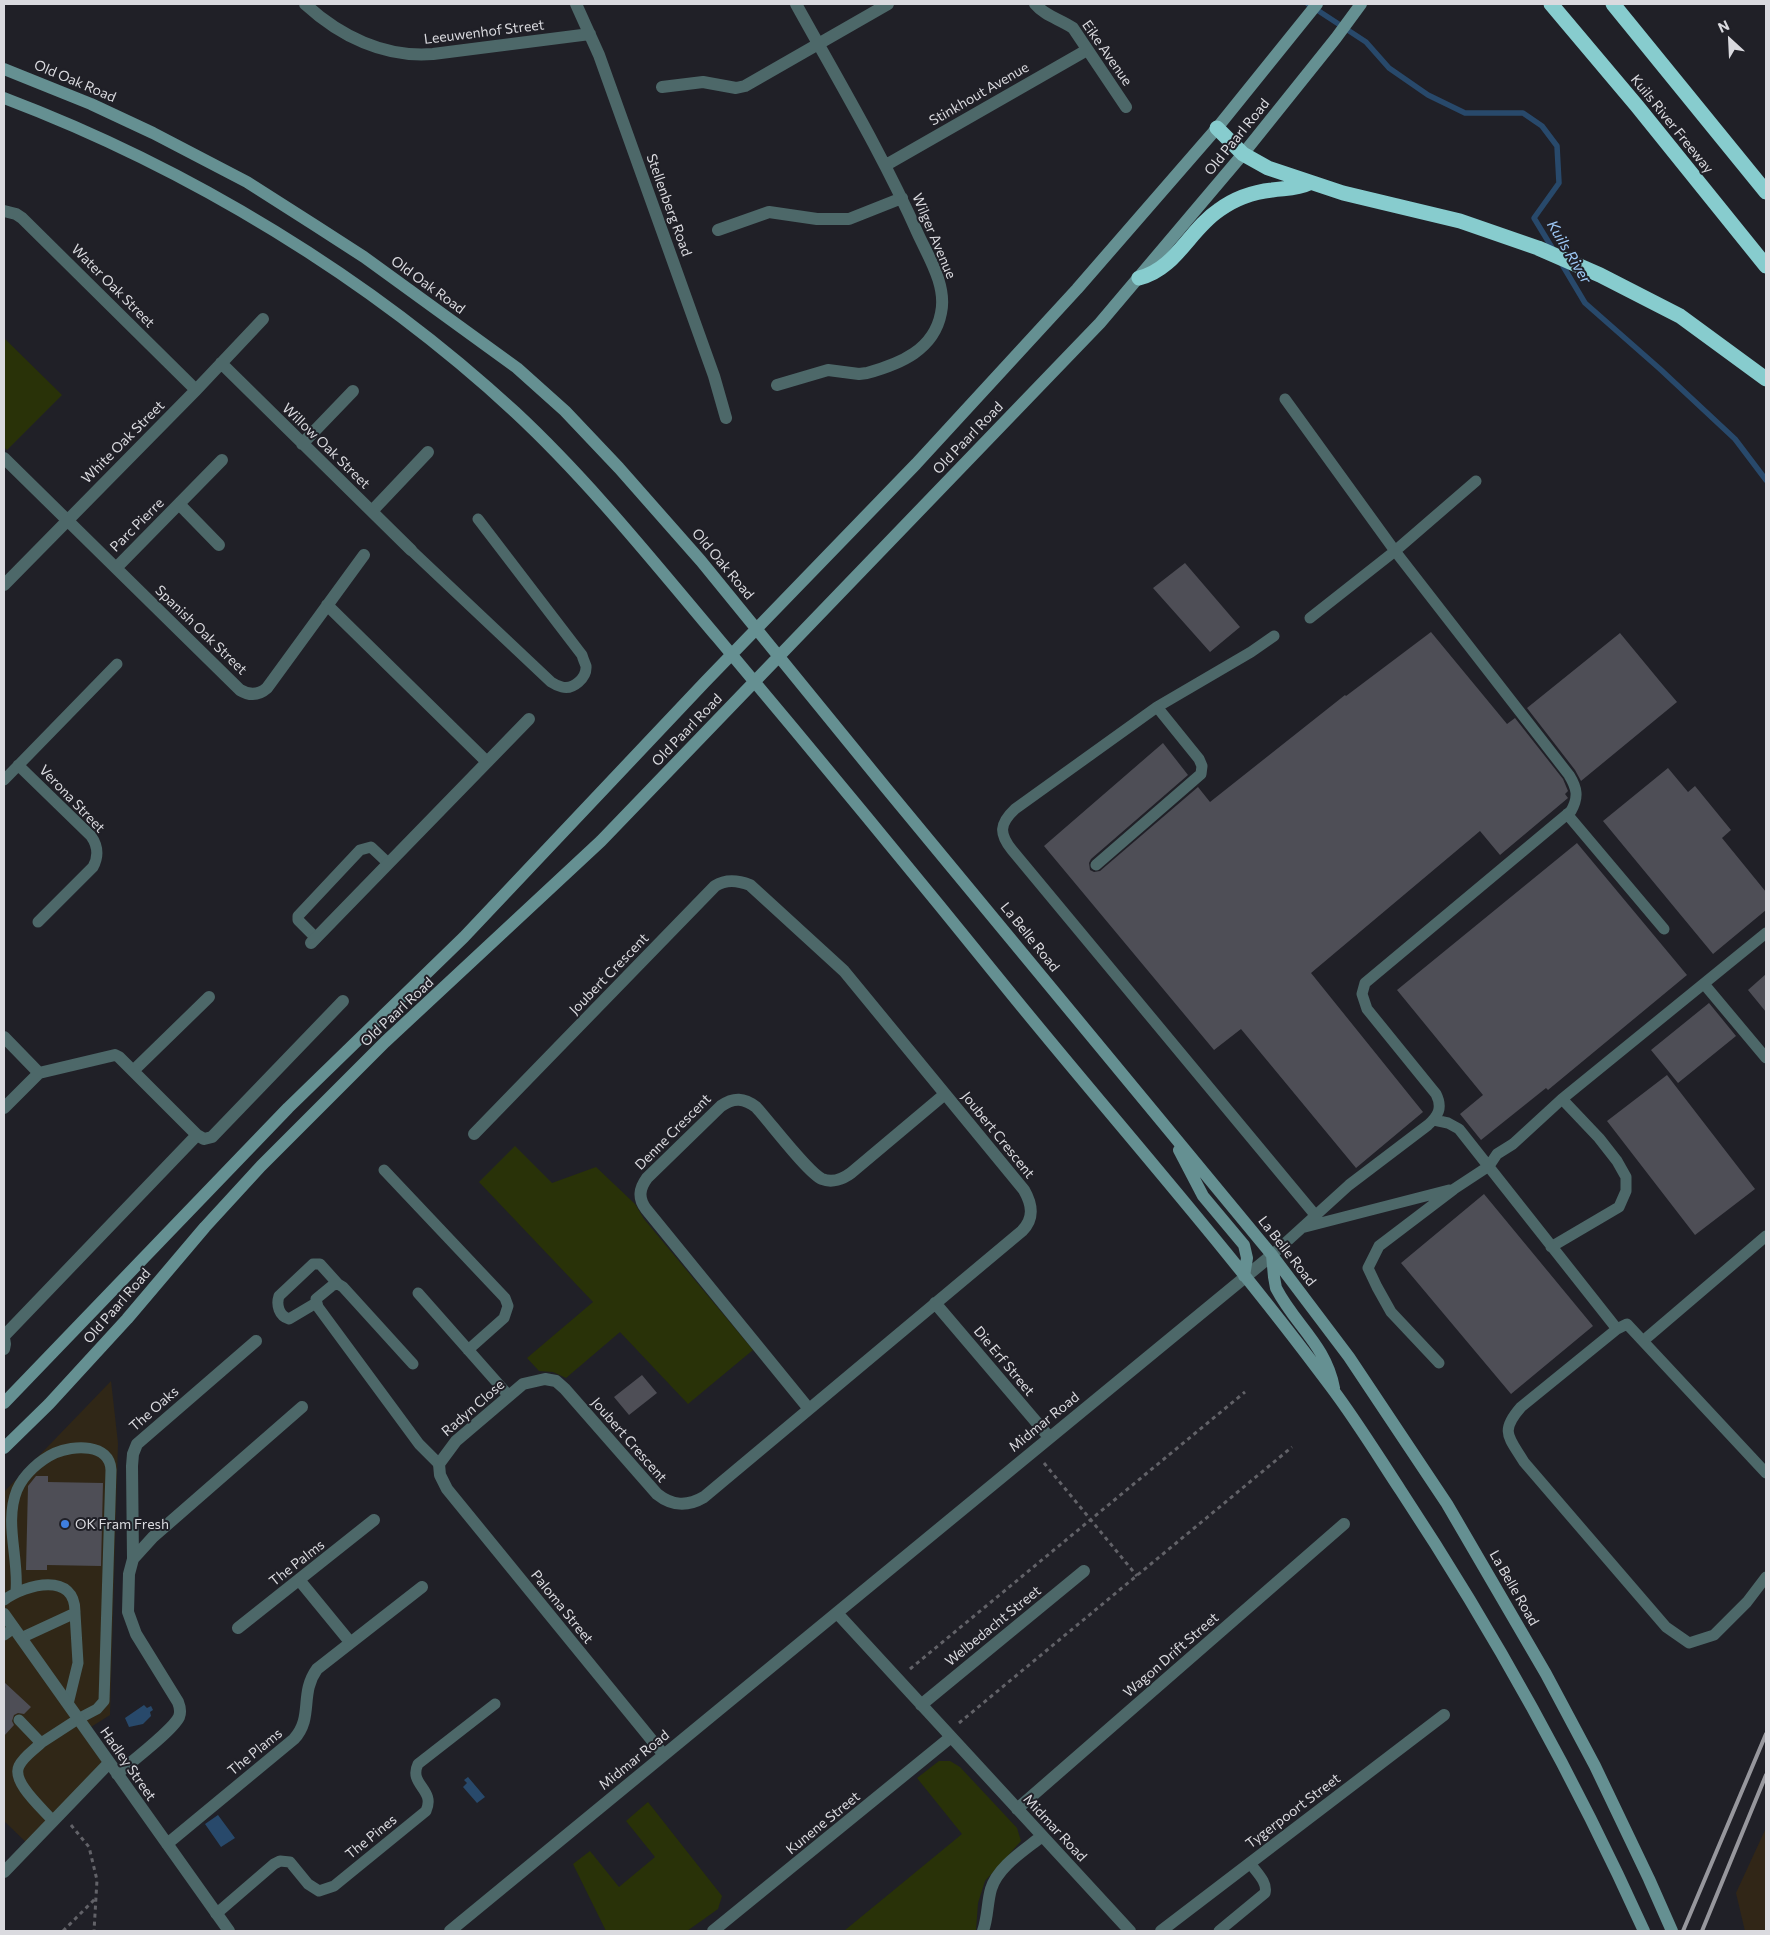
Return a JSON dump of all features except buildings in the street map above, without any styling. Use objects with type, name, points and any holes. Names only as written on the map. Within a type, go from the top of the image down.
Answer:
[{"type":"highway","name":"Kuils River Freeway","points":[[1551,4],[1766,266]]},
{"type":"highway","points":[[1613,4],[1766,192]]},
{"type":"highway","points":[[1217,128],[1242,154],[1268,168],[1309,183],[1460,221],[1538,248],[1600,275],[1680,316],[1766,379]]},
{"type":"highway","points":[[1139,278],[1149,276],[1167,264],[1208,218],[1230,203],[1256,193],[1297,188],[1309,183]]},
{"type":"main road","name":"Old Paarl Road","points":[[4,1403],[288,1108],[464,937],[732,654],[916,464],[1077,289],[1217,128],[1317,4]]},
{"type":"main road","name":"Old Paarl Road","points":[[4,1448],[49,1404],[127,1319],[205,1227],[261,1166],[385,1042],[601,841],[1100,323],[1242,154],[1361,4]]},
{"type":"main road","name":"Old Oak Road","points":[[4,69],[91,104],[153,133],[247,182],[364,257],[495,351],[565,411],[596,442],[701,561],[779,655]]},
{"type":"main road","points":[[4,98],[133,154],[251,217],[300,248],[393,311],[492,392],[557,453],[598,496],[732,654],[1244,1276],[1334,1390],[1444,1556],[1484,1621],[1549,1736],[1644,1931]]},
{"type":"main road","name":"La Belle Road","points":[[779,655],[886,788],[1272,1254],[1349,1357],[1447,1504],[1550,1682],[1595,1766],[1672,1931]]},
{"type":"main road","points":[[1174,1136],[1203,1196],[1244,1245],[1247,1258],[1244,1276]]},
{"type":"main road","points":[[1272,1254],[1276,1288],[1322,1354],[1330,1371],[1334,1390]]},
{"type":"street","name":"Leeuwenhof Street","points":[[305,4],[325,22],[349,37],[408,55],[442,53],[590,34]]},
{"type":"street","name":"Stellenberg Road","points":[[576,4],[590,34],[711,366],[726,418]]},
{"type":"street","name":"Wilger Avenue","points":[[777,385],[824,371],[860,374],[879,370],[909,358],[932,337],[941,313],[942,295],[902,198],[886,165],[796,4]]},
{"type":"street","points":[[662,87],[703,82],[736,88],[745,86],[888,4]]},
{"type":"street","name":"Eike Avenue","points":[[1035,4],[1046,14],[1065,22],[1073,28],[1126,108]]},
{"type":"street","name":"Stinkhout Avenue","points":[[886,165],[1087,50]]},
{"type":"street","points":[[718,230],[769,212],[817,219],[849,219],[902,198]]},
{"type":"street","name":"Water Oak Street","points":[[4,211],[16,214],[22,218],[196,390]]},
{"type":"street","name":"White Oak Street","points":[[4,585],[196,390],[263,319]]},
{"type":"street","name":"Willow Oak Street","points":[[221,363],[411,550]]},
{"type":"street","points":[[302,444],[353,390]]},
{"type":"street","points":[[372,510],[428,452]]},
{"type":"street","points":[[4,458],[67,520]]},
{"type":"street","name":"Parc Pierre","points":[[116,568],[222,460]]},
{"type":"street","name":"Parc Pierre","points":[[179,504],[220,545]]},
{"type":"street","name":"Spanish Oak Street","points":[[67,520],[240,690],[250,694],[262,692],[267,688],[364,555]]},
{"type":"street","points":[[327,605],[486,761]]},
{"type":"street","points":[[313,940],[529,719]]},
{"type":"street","name":"Joubert Crescent","points":[[474,1134],[715,886],[734,880],[750,885],[834,961],[860,989],[1024,1190],[1030,1200],[1032,1214],[1027,1226],[1022,1231],[704,1496],[690,1503],[673,1504],[657,1494],[565,1389],[556,1381],[544,1379]]},
{"type":"street","points":[[133,1071],[209,997]]},
{"type":"street","points":[[4,1108],[40,1073],[111,1055],[119,1057],[197,1135],[204,1139],[212,1137],[343,1001]]},
{"type":"street","points":[[4,1037],[40,1073]]},
{"type":"street","name":"Denne Crescent","points":[[809,1409],[646,1210],[639,1195],[641,1186],[660,1165],[729,1100],[739,1099],[748,1101],[756,1107],[814,1175],[829,1180],[840,1179],[851,1173],[945,1094]]},
{"type":"street","points":[[4,1349],[4,1337],[197,1135]]},
{"type":"street","name":"Midmar Road","points":[[450,1931],[1272,1254]]},
{"type":"street","name":"Die Erf Street","points":[[935,1303],[1049,1438]]},
{"type":"street","name":"The Oaks","points":[[117,1774],[172,1727],[179,1716],[180,1710],[178,1702],[130,1623],[127,1600],[129,1574],[133,1559],[133,1454],[137,1444],[256,1340]]},
{"type":"street","name":"Radyn Close","points":[[439,1470],[456,1441],[523,1384],[544,1379]]},
{"type":"street","points":[[133,1559],[153,1536],[302,1407]]},
{"type":"street","name":"Paloma Street","points":[[439,1470],[452,1495],[664,1755]]},
{"type":"street","name":"The Palms","points":[[238,1628],[374,1520]]},
{"type":"street","name":"Wagon Drift Street","points":[[1017,1809],[1344,1524]]},
{"type":"street","name":"Welbedacht Street","points":[[921,1705],[1084,1571]]},
{"type":"street","points":[[300,1580],[350,1642]]},
{"type":"street","name":"The Plams","points":[[167,1844],[298,1736],[305,1721],[308,1682],[317,1669],[422,1587]]},
{"type":"street","name":"Midmar Road","points":[[837,1613],[1130,1931]]},
{"type":"street","name":"Hadley Street","points":[[4,1614],[13,1634],[68,1704],[228,1931]]},
{"type":"street","name":"Tygerpoort Street","points":[[1161,1931],[1444,1715]]},
{"type":"street","name":"Kunene Street","points":[[714,1931],[949,1735]]},
{"type":"street","points":[[4,1872],[109,1763]]},
{"type":"street","points":[[982,1931],[988,1910],[991,1887],[995,1879],[1011,1862],[1042,1836]]},
{"type":"lane","points":[[1272,1254],[1349,1185],[1438,1115],[1440,1104],[1436,1094],[1364,1002],[1362,988],[1365,983],[1567,814],[1576,802],[1577,794],[1573,782],[1395,551],[1284,399]]},
{"type":"lane","points":[[1310,618],[1395,551],[1476,481]]},
{"type":"lane","points":[[411,550],[550,682],[562,687],[571,687],[579,682],[586,672],[586,665],[582,655],[478,519]]},
{"type":"lane","points":[[1274,636],[1251,652],[1156,707],[1015,810],[1004,821],[1002,832],[1004,839],[1316,1216]]},
{"type":"lane","name":"Verona Street","points":[[4,780],[117,664]]},
{"type":"lane","points":[[1096,865],[1201,774],[1202,766],[1199,759],[1156,707]]},
{"type":"lane","name":"Verona Street","points":[[18,765],[91,836],[97,847],[94,867],[38,922]]},
{"type":"lane","points":[[1567,814],[1664,930]]},
{"type":"lane","points":[[313,940],[298,920],[298,916],[360,850],[370,847],[388,863]]},
{"type":"lane","points":[[1439,1363],[1391,1312],[1368,1268],[1379,1246],[1454,1189],[1489,1166],[1497,1154],[1513,1144],[1562,1099],[1766,933]]},
{"type":"lane","points":[[1704,984],[1766,1058]]},
{"type":"lane","points":[[1552,1247],[1619,1207],[1626,1191],[1626,1178],[1617,1160],[1562,1099]]},
{"type":"lane","points":[[1434,1120],[1448,1123],[1459,1129],[1617,1329]]},
{"type":"lane","points":[[384,1170],[505,1298],[508,1306],[504,1318],[468,1350]]},
{"type":"lane","points":[[1304,1227],[1454,1189]]},
{"type":"lane","points":[[1642,1341],[1766,1236]]},
{"type":"lane","points":[[338,1284],[316,1299],[316,1303],[289,1319],[285,1318],[278,1307],[279,1296],[316,1262],[366,1311],[413,1364]]},
{"type":"lane","points":[[418,1293],[509,1396]]},
{"type":"lane","points":[[316,1303],[439,1470]]},
{"type":"lane","points":[[1766,1473],[1627,1324],[1617,1329],[1522,1407],[1510,1420],[1508,1428],[1510,1438],[1524,1462],[1620,1576],[1666,1627],[1689,1643],[1714,1635],[1747,1602],[1766,1577]]},
{"type":"lane","points":[[16,1591],[17,1572],[11,1517],[13,1504],[24,1477],[38,1464],[55,1453],[69,1449],[94,1448],[100,1451],[108,1460],[111,1470],[106,1694],[97,1709],[41,1743],[20,1764],[18,1769],[20,1784],[57,1817]]},
{"type":"lane","points":[[4,1600],[16,1591],[41,1586],[61,1586],[72,1595],[75,1605],[78,1664],[68,1704]]},
{"type":"lane","points":[[13,1634],[74,1613]]},
{"type":"lane","name":"The Pines","points":[[216,1914],[274,1864],[280,1861],[290,1862],[313,1888],[319,1891],[334,1886],[426,1811],[429,1798],[416,1775],[415,1770],[418,1764],[495,1704]]},
{"type":"lane","points":[[19,1720],[41,1743]]},
{"type":"lane","points":[[1218,1931],[1265,1893],[1264,1882],[1250,1864]]},
{"type":"path","points":[[898,1679],[1245,1392]]},
{"type":"path","points":[[949,1735],[1292,1447]]},
{"type":"path","points":[[1034,1450],[1137,1576]]},
{"type":"path","points":[[57,1817],[89,1847],[97,1880],[94,1931]]},
{"type":"path","points":[[63,1931],[96,1897]]},
{"type":"shaded area","points":[[111,1381],[118,1443],[110,1715],[91,1727],[113,1763],[29,1845],[4,1821],[4,1492]]},
{"type":"shaded area","points":[[1766,1828],[1766,1931],[1745,1931],[1736,1893]]},
{"type":"green space","points":[[4,338],[62,395],[7,450],[4,447]]},
{"type":"green space","points":[[515,1146],[552,1183],[596,1167],[635,1204],[644,1219],[753,1350],[688,1404],[620,1332],[566,1378],[553,1372],[539,1371],[527,1358],[593,1302],[479,1182]]},
{"type":"green space","points":[[939,1761],[950,1761],[960,1767],[1017,1828],[1021,1841],[985,1881],[978,1903],[976,1931],[844,1931],[962,1834],[917,1778]]},
{"type":"green space","points":[[648,1802],[722,1896],[718,1909],[687,1931],[606,1931],[573,1864],[590,1851],[619,1887],[655,1857],[626,1821]]},
{"type":"water","points":[[144,1705],[147,1708],[151,1706],[153,1710],[150,1712],[151,1716],[143,1724],[129,1727],[125,1718]]},
{"type":"water","points":[[468,1777],[485,1797],[477,1803],[463,1787],[467,1783],[464,1780]]},
{"type":"water","points":[[218,1815],[235,1838],[221,1847],[205,1824]]},
{"type":"waterway","name":"Kuils River","points":[[1308,4],[1366,42],[1389,68],[1428,95],[1465,113],[1523,113],[1542,126],[1557,146],[1559,183],[1534,218],[1554,251]]},
{"type":"waterway","name":"Kuils River","points":[[1560,261],[1585,303],[1735,439],[1766,480]]},
{"type":"railway","points":[[1683,1931],[1766,1734]]},
{"type":"railway","points":[[1702,1931],[1766,1775]]},
{"type":"place","name":"OK Fram Fresh","points":[[65,1524]]}]
